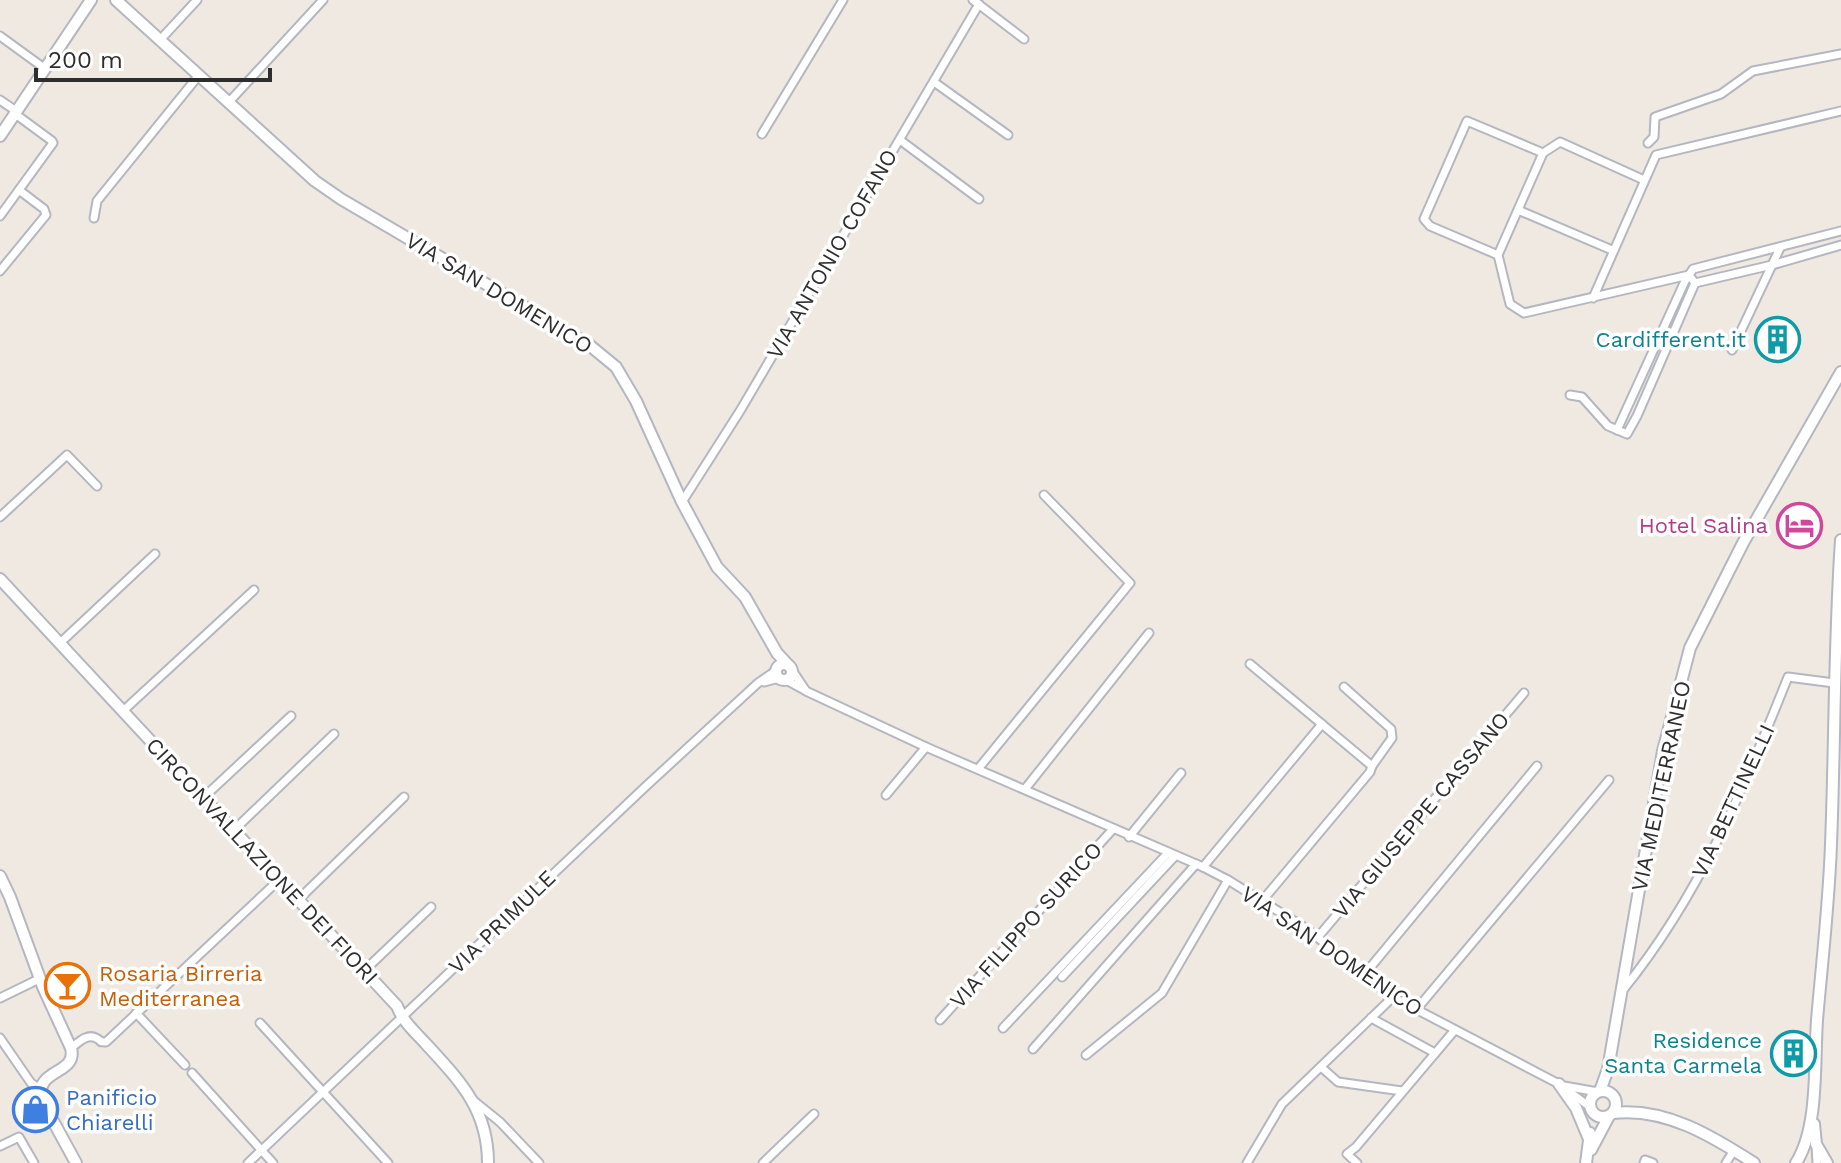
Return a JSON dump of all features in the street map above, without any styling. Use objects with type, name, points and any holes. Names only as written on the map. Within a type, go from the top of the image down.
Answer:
[{"type":"street","points":[[0,136],[91,0]]},
{"type":"street","name":"VIA SAN DOMENICO","points":[[116,0],[315,181],[588,344],[616,367],[636,401],[682,502],[717,567],[745,597],[777,653],[783,672],[808,692],[1228,880],[1318,937],[1393,997],[1559,1084],[1591,1109]]},
{"type":"street","points":[[160,40],[197,0]]},
{"type":"street","points":[[229,102],[323,0]]},
{"type":"street","points":[[762,134],[843,0]]},
{"type":"street","points":[[976,2],[1024,39]]},
{"type":"street","name":"VIA ANTONIO COFANO","points":[[682,502],[740,411],[900,140],[976,2]]},
{"type":"street","points":[[0,36],[44,68]]},
{"type":"street","points":[[1648,143],[1654,137],[1655,117],[1721,94],[1753,71],[1841,54]]},
{"type":"street","points":[[94,218],[97,201],[199,75]]},
{"type":"street","points":[[934,82],[1008,135]]},
{"type":"street","points":[[0,100],[53,143],[0,216]]},
{"type":"street","points":[[1593,298],[1656,155],[1841,111]]},
{"type":"street","points":[[1498,255],[1430,226],[1424,219],[1467,121],[1543,153]]},
{"type":"street","points":[[900,140],[979,199]]},
{"type":"street","points":[[1644,180],[1560,142],[1543,153],[1498,255],[1510,304],[1524,313],[1689,275]]},
{"type":"street","points":[[0,271],[46,215],[44,209],[19,190]]},
{"type":"street","points":[[1518,210],[1612,250]]},
{"type":"street","points":[[1620,431],[1693,269],[1841,231]]},
{"type":"street","points":[[1695,283],[1841,245]]},
{"type":"street","points":[[1732,350],[1780,248]]},
{"type":"street","points":[[1689,275],[1695,283]]},
{"type":"street","points":[[1570,395],[1582,397],[1608,426],[1627,434],[1695,283]]},
{"type":"street","name":"VIA MEDITERRANEO","points":[[1599,1092],[1608,1069],[1663,751],[1690,648],[1743,543],[1841,372]]},
{"type":"street","points":[[0,517],[67,455],[97,486]]},
{"type":"street","points":[[978,769],[1130,583],[1044,495]]},
{"type":"street","points":[[1817,1163],[1813,1112],[1815,1057],[1831,846],[1841,540]]},
{"type":"street","points":[[60,643],[155,554]]},
{"type":"street","name":"CIRCONVALLAZIONE DEI FIORI","points":[[0,579],[397,1006],[401,1017],[470,1098],[484,1124],[488,1163]]},
{"type":"street","points":[[123,711],[254,590]]},
{"type":"street","points":[[1025,789],[1149,633]]},
{"type":"street","points":[[1250,664],[1372,766]]},
{"type":"street","name":"VIA PRIMULE","points":[[248,1163],[632,798],[758,683],[783,672]]},
{"type":"street","name":"VIA BETTINELLI","points":[[1621,992],[1647,961],[1708,862],[1747,779],[1788,677],[1834,683]]},
{"type":"street","points":[[1262,901],[1370,772],[1392,738],[1391,729],[1344,687]]},
{"type":"street","name":"VIA GIUSEPPE CASSANO","points":[[1318,937],[1524,693]]},
{"type":"street","points":[[203,798],[291,716]]},
{"type":"street","points":[[1033,1049],[1200,866],[1322,724]]},
{"type":"street","points":[[234,830],[334,734]]},
{"type":"street","points":[[886,795],[926,747]]},
{"type":"street","points":[[1364,975],[1537,766]]},
{"type":"street","points":[[1129,837],[1181,773]]},
{"type":"street","points":[[1416,1010],[1609,780]]},
{"type":"street","points":[[299,899],[404,797]]},
{"type":"street","name":"VIA FILIPPO SURICO","points":[[940,1020],[1113,829]]},
{"type":"street","points":[[1062,977],[1172,854]]},
{"type":"street","points":[[1003,1028],[1172,854]]},
{"type":"street","points":[[0,876],[5,900],[71,1048],[72,1058],[68,1064],[48,1077],[40,1089],[41,1099],[76,1163]]},
{"type":"street","points":[[71,1048],[88,1036],[106,1042],[280,879]]},
{"type":"street","points":[[1086,1055],[1162,993],[1228,880]]},
{"type":"street","points":[[365,970],[431,907]]},
{"type":"street","points":[[1627,960],[1647,961]]},
{"type":"street","points":[[0,998],[39,979]]},
{"type":"street","points":[[1247,1163],[1282,1104],[1393,997]]},
{"type":"street","points":[[136,1013],[185,1065]]},
{"type":"street","points":[[1371,1018],[1435,1053]]},
{"type":"street","points":[[260,1023],[388,1163]]},
{"type":"street","points":[[1357,1163],[1347,1154],[1454,1031]]},
{"type":"street","points":[[0,1038],[31,1083],[40,1089]]},
{"type":"street","points":[[1321,1067],[1338,1082],[1402,1091]]},
{"type":"street","points":[[192,1073],[273,1163]]},
{"type":"street","points":[[1559,1084],[1576,1108],[1589,1139]]},
{"type":"street","name":"VIA SAN DOMENICO","points":[[1559,1084],[1599,1092]]},
{"type":"street","points":[[1599,1092],[1608,1092],[1615,1098],[1616,1106],[1587,1159],[1591,1098],[1599,1092]]},
{"type":"street","points":[[470,1098],[500,1122],[539,1163]]},
{"type":"street","points":[[1591,1109],[1598,1116],[1633,1112],[1694,1127],[1754,1163]]},
{"type":"street","points":[[1796,1163],[1803,1153],[1813,1112]]},
{"type":"street","points":[[763,1163],[814,1114]]},
{"type":"street","points":[[0,1146],[19,1137],[34,1163]]},
{"type":"street","points":[[1816,1144],[1827,1163]]},
{"type":"street","points":[[1726,1163],[1734,1150]]},
{"type":"place","name":"Cardifferent.it","points":[[1777,339]]},
{"type":"place","name":"Hotel Salina","points":[[1799,525]]},
{"type":"place","name":"Rosaria Birreria Mediterranea","points":[[68,986]]},
{"type":"place","name":"Residence Santa Carmela","points":[[1793,1053]]},
{"type":"place","name":"Panificio Chiarelli","points":[[35,1110]]}]
